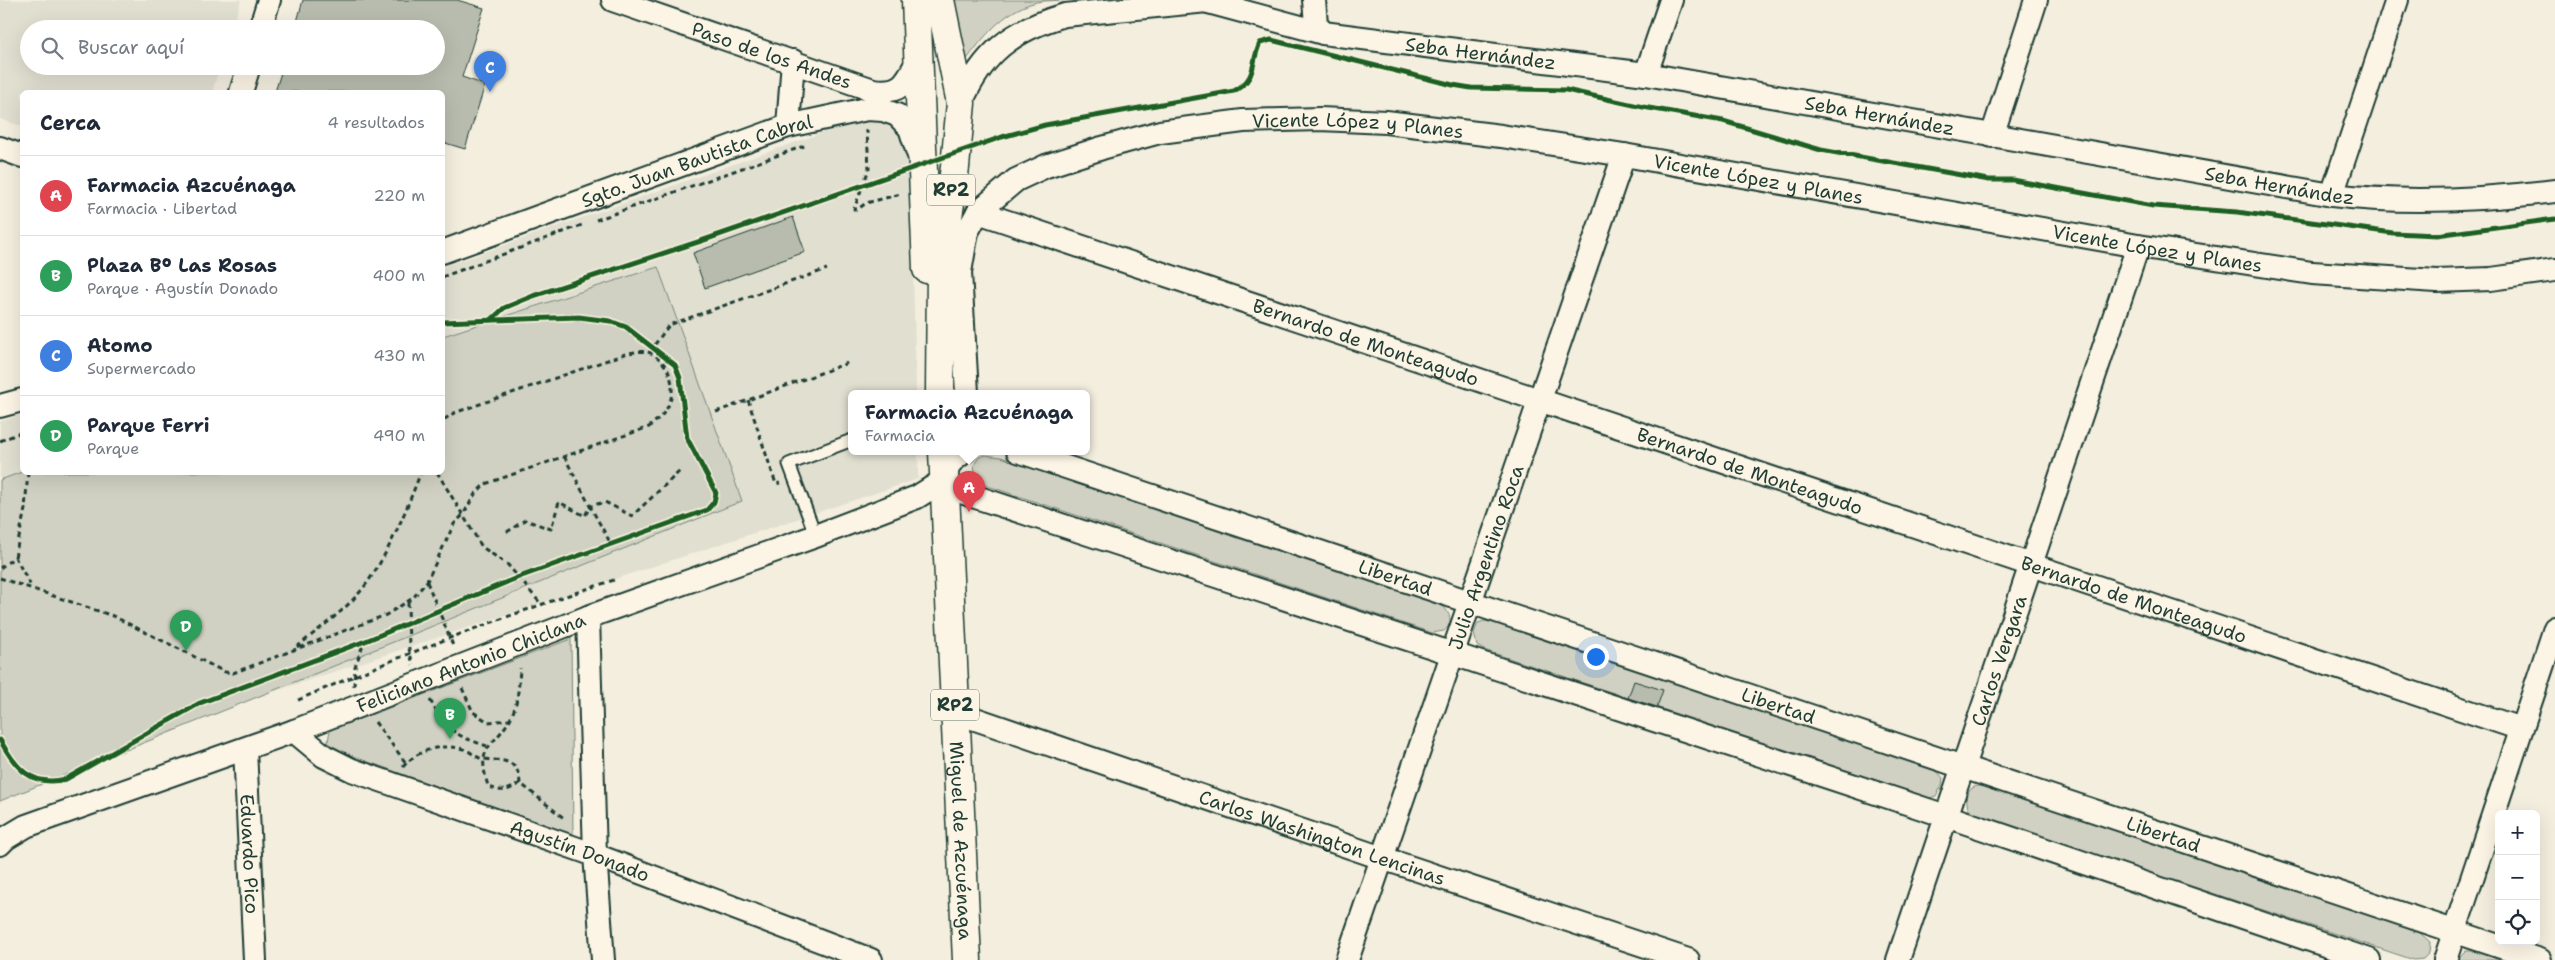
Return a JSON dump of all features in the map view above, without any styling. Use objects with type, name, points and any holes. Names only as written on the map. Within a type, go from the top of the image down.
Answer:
[{"type":"main road","name":"RP2","points":[[916,0],[928,310],[939,388]]},
{"type":"main road","name":"RP2","points":[[939,388],[941,267],[955,167],[961,103],[940,0]]},
{"type":"main road","name":"Miguel de Azcuénaga","points":[[942,455],[966,960]]},
{"type":"street","points":[[263,20],[269,0]]},
{"type":"street","name":"Paso de los Andes","points":[[613,0],[873,90],[887,92],[902,87],[918,60]]},
{"type":"street","points":[[1314,0],[1316,24],[1323,33]]},
{"type":"street","points":[[1646,74],[1671,0]]},
{"type":"street","points":[[1992,136],[2036,0]]},
{"type":"street","points":[[2332,195],[2397,0]]},
{"type":"street","name":"Seba Hernández","points":[[961,103],[979,66],[992,53],[1041,22],[1065,15],[1213,1],[1323,33],[1646,74],[2332,195],[2442,200],[2504,197],[2555,191]]},
{"type":"street","points":[[788,126],[793,61]]},
{"type":"street","points":[[242,90],[246,75]]},
{"type":"street","name":"Sgto. Juan Bautista Cabral","points":[[445,251],[788,126],[867,109],[882,110],[897,115],[910,128],[923,180]]},
{"type":"street","name":"Vicente López y Planes","points":[[978,212],[1016,180],[1046,166],[1160,132],[1243,121],[1320,118],[1386,122],[1502,136],[1624,155],[2138,246],[2312,273],[2437,281],[2492,278],[2555,270]]},
{"type":"street","points":[[0,148],[20,155]]},
{"type":"street","name":"Julio Argentino Roca","points":[[1347,960],[1624,155]]},
{"type":"street","points":[[967,390],[960,272],[968,232],[978,212]]},
{"type":"street","name":"Bernardo de Monteagudo","points":[[978,212],[2521,729]]},
{"type":"street","name":"Carlos Vergara","points":[[1898,960],[2138,246]]},
{"type":"street","points":[[0,406],[20,401]]},
{"type":"street","points":[[960,455],[950,463],[944,480],[956,490],[1453,652],[1946,816],[2369,960]]},
{"type":"street","name":"Libertad","points":[[1030,455],[2540,960]]},
{"type":"street","name":"Feliciano Antonio Chiclana","points":[[0,844],[6,838],[26,826],[294,732],[419,681],[588,617],[813,537],[917,497],[944,480]]},
{"type":"street","points":[[588,617],[595,855],[602,960]]},
{"type":"street","points":[[2445,960],[2555,628]]},
{"type":"street","name":"Carlos Washington Lencinas","points":[[955,712],[1688,960]]},
{"type":"street","name":"Agustín Donado","points":[[294,732],[324,756],[352,770],[595,855],[872,960]]},
{"type":"street","name":"Eduardo Pico","points":[[244,749],[255,960]]},
{"type":"lane","points":[[813,537],[811,522],[789,464],[848,442]]},
{"type":"path","points":[[861,128],[867,131],[869,170],[854,208],[858,209],[866,203],[923,180]]},
{"type":"path","points":[[445,276],[812,143]]},
{"type":"path","points":[[856,186],[871,181]]},
{"type":"path","points":[[652,354],[653,347],[668,325],[827,268]]},
{"type":"path","points":[[646,342],[670,359]]},
{"type":"path","points":[[0,578],[113,616],[225,672],[233,673],[386,615],[413,598],[427,581],[454,524],[463,515],[475,494],[486,484],[648,426],[661,417],[673,394],[672,380],[664,364],[652,354],[642,351],[628,353],[454,413],[445,419]]},
{"type":"path","points":[[716,412],[850,362]]},
{"type":"path","points":[[748,400],[776,484],[794,478]]},
{"type":"path","points":[[0,441],[20,433]]},
{"type":"path","points":[[564,456],[611,544]]},
{"type":"path","points":[[507,532],[526,520],[550,529],[559,502],[585,516],[590,506],[605,502],[632,516],[680,471]]},
{"type":"path","points":[[28,475],[25,509],[15,557],[33,589]]},
{"type":"path","points":[[295,650],[350,603],[367,583],[399,525],[420,475]]},
{"type":"path","points":[[440,475],[482,547],[508,565],[541,604]]},
{"type":"path","points":[[602,547],[620,541]]},
{"type":"path","points":[[0,568],[15,557]]},
{"type":"path","points":[[510,581],[528,574]]},
{"type":"path","points":[[298,700],[370,668],[541,604],[614,580]]},
{"type":"path","points":[[431,615],[448,608]]},
{"type":"path","points":[[400,627],[416,621]]},
{"type":"path","points":[[355,645],[368,640]]},
{"type":"path","points":[[520,668],[518,691],[509,720],[488,746],[483,768],[488,786],[497,791],[509,790],[520,783]]},
{"type":"path","points":[[402,769],[413,755],[430,749],[449,747],[464,749],[485,758],[499,759],[512,765],[519,773],[520,783],[565,819]]},
{"type":"shaded area","points":[[0,0],[241,0],[235,20],[20,20],[20,75],[217,75],[213,90],[20,90],[20,125],[0,119]]},
{"type":"shaded area","points":[[952,0],[1064,0],[1037,2],[1012,13],[986,35],[964,63]]},
{"type":"shaded area","points":[[861,119],[876,119],[894,129],[907,142],[910,152],[916,390],[848,390],[848,455],[918,455],[918,479],[215,711],[0,748],[0,422],[20,415],[20,475],[445,475],[445,266]]},
{"type":"shaded area","points":[[658,267],[742,501],[0,801],[0,480],[20,473],[20,475],[445,475],[445,335]]},
{"type":"shaded area","points":[[985,455],[1001,457],[1443,606],[1450,619],[1449,625],[1444,631],[1432,633],[985,485],[976,477],[974,465],[979,457]]},
{"type":"shaded area","points":[[1484,621],[1496,623],[1936,770],[1943,778],[1942,785],[1936,796],[1930,798],[1484,650],[1477,646],[1474,633],[1478,623]]},
{"type":"shaded area","points":[[571,639],[573,836],[327,747],[330,730]]},
{"type":"shaded area","points":[[1984,786],[2419,932],[2430,942],[2429,953],[2423,959],[2414,960],[1974,814],[1968,809],[1966,795],[1972,788]]},
{"type":"shaded area","points":[[2466,951],[2476,951],[2502,960],[2457,960]]},
{"type":"building","points":[[303,0],[457,0],[484,8],[462,77],[485,85],[465,149],[445,143],[445,90],[276,90],[280,75],[445,75],[445,20],[297,20]]},
{"type":"building","points":[[793,217],[805,252],[705,288],[693,253]]},
{"type":"building","points":[[1634,681],[1663,690],[1657,707],[1628,698]]},
{"type":"cycle path","points":[[491,320],[504,308],[533,296],[704,240],[1002,137],[1045,125],[1234,91],[1242,86],[1250,76],[1260,43],[1271,40],[1453,85],[1471,88],[1566,90],[1643,107],[1723,121],[1821,150],[1989,180],[2013,180],[2153,206],[2237,212],[2393,233],[2437,235],[2555,219]]},
{"type":"cycle path","points":[[0,740],[18,767],[34,778],[43,781],[66,779],[200,703],[368,640],[519,577],[707,510],[714,502],[716,493],[687,438],[680,378],[675,365],[626,327],[610,321],[579,317],[445,322]]},
{"type":"place","name":"Atomo","points":[[490,92]]},
{"type":"place","name":"Farmacia Azcuénaga","points":[[969,512]]},
{"type":"place","name":"Parque Ferri","points":[[186,651]]},
{"type":"place","name":"Plaza Bº Las Rosas","points":[[450,739]]}]
